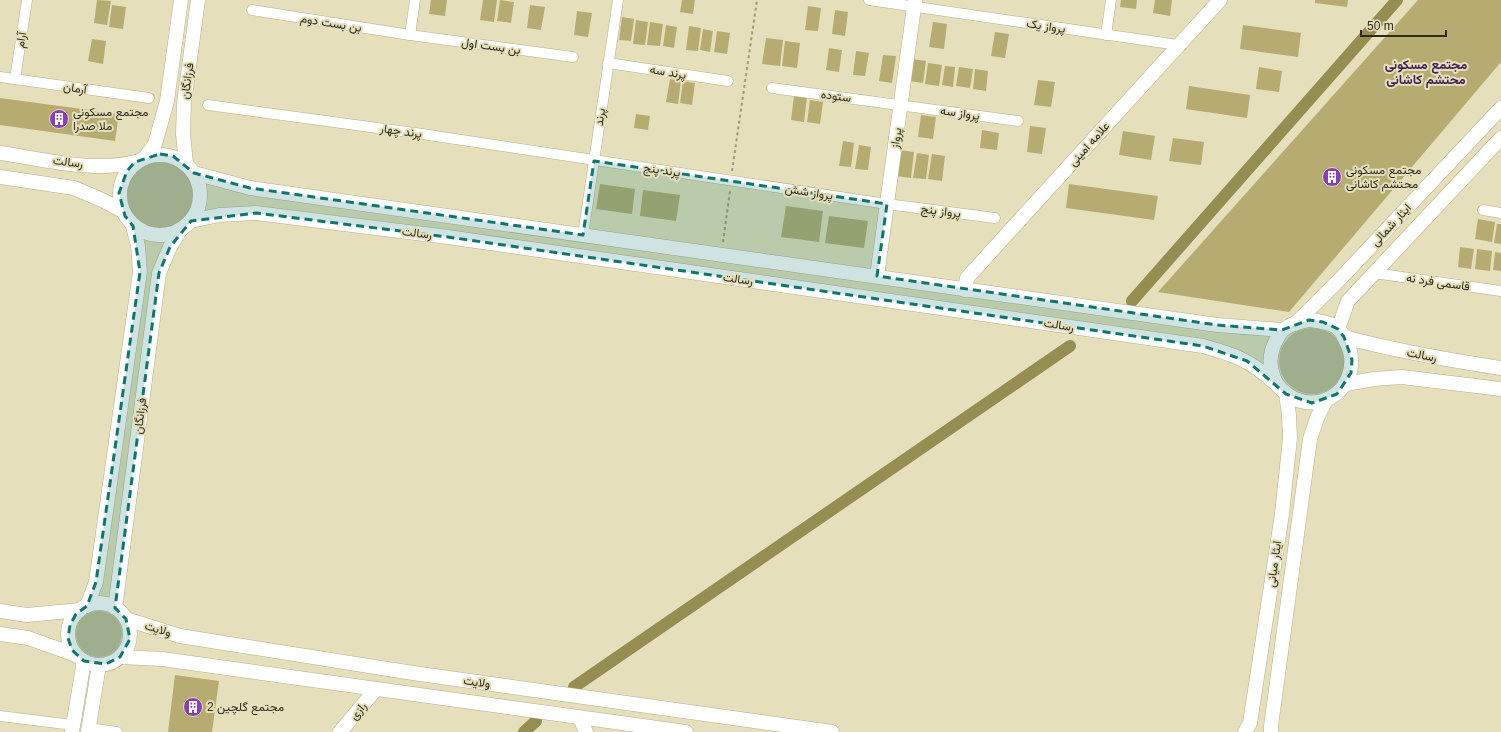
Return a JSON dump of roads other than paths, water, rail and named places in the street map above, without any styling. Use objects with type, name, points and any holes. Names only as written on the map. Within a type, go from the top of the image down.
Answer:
[{"type":"street","name":"آرام","points":[[15,79],[26,0]]},
{"type":"street","name":"فرزانگان","points":[[141,159],[155,144],[167,101],[181,0]]},
{"type":"street","name":"فرزانگان","points":[[190,168],[183,134],[184,103],[198,0]]},
{"type":"street","points":[[410,35],[415,0]]},
{"type":"street","name":"پرند","points":[[583,235],[618,0]]},
{"type":"street","name":"پرواز یک","points":[[869,0],[915,3],[1106,35],[1178,45]]},
{"type":"street","points":[[1106,35],[1111,0]]},
{"type":"street","name":"علامه امینی","points":[[965,290],[967,278],[1220,0]]},
{"type":"street","name":"پرواز","points":[[877,276],[915,3]]},
{"type":"street","name":"بن بست دوم","points":[[252,10],[410,35]]},
{"type":"street","name":"بن بست اول","points":[[410,35],[573,57]]},
{"type":"street","name":"پرند سه","points":[[608,63],[728,81]]},
{"type":"street","name":"آرمان","points":[[0,77],[149,98]]},
{"type":"street","name":"ستوده","points":[[772,88],[901,105]]},
{"type":"street","name":"پرند چهار","points":[[208,105],[415,133],[594,161]]},
{"type":"street","name":"پرواز سه","points":[[901,105],[1018,121]]},
{"type":"street","name":"ایثار شمالی","points":[[1288,327],[1341,278],[1501,108]]},
{"type":"street","name":"ایثار شمالی","points":[[1341,333],[1348,302],[1501,138]]},
{"type":"street","name":"رسالت","points":[[0,153],[77,164],[110,166],[123,165],[141,159]]},
{"type":"street","points":[[160,154],[173,156],[190,168],[199,184],[200,197],[198,210],[186,225],[170,234],[161,235],[143,232],[133,226],[125,216],[120,202],[119,193],[121,181],[127,170],[141,159],[160,154]]},
{"type":"street","name":"پرند پنج","points":[[594,161],[731,180]]},
{"type":"street","name":"رسالت","points":[[190,168],[250,188],[1217,325],[1288,327]]},
{"type":"street","name":"رسالت","points":[[0,177],[74,188],[123,211]]},
{"type":"street","name":"پرواز شش","points":[[731,180],[887,204]]},
{"type":"street","name":"پرواز پنج","points":[[887,204],[995,218]]},
{"type":"street","points":[[1483,210],[1501,213]]},
{"type":"street","name":"رسالت","points":[[186,225],[220,215],[256,213],[448,237],[1015,318],[1203,346],[1247,361],[1263,371],[1275,383]]},
{"type":"street","name":"فرزانگان","points":[[115,608],[159,273],[170,247],[186,225]]},
{"type":"street","name":"فرزانگان","points":[[83,608],[96,582],[140,272],[138,246],[133,226]]},
{"type":"street","name":"قاسمی فرد نه","points":[[1374,273],[1501,291]]},
{"type":"street","points":[[1309,320],[1323,322],[1341,333],[1350,348],[1352,360],[1351,373],[1346,384],[1337,394],[1326,400],[1312,403],[1305,402],[1286,394],[1275,383],[1271,370],[1270,356],[1274,343],[1288,327],[1309,320]]},
{"type":"street","name":"رسالت","points":[[1341,333],[1386,348],[1501,368]]},
{"type":"street","name":"رسالت","points":[[1346,384],[1374,379],[1402,377],[1501,390]]},
{"type":"street","name":"ایثار میانی","points":[[1245,732],[1250,723],[1282,514],[1290,438],[1286,394]]},
{"type":"street","name":"ایثار میانی","points":[[1271,732],[1310,439],[1317,418],[1326,400]]},
{"type":"street","points":[[0,611],[27,615],[83,608],[101,604],[115,608],[126,619],[129,625],[130,639],[128,646],[120,657],[106,664],[99,665],[28,638],[0,634]]},
{"type":"street","points":[[0,716],[73,729],[80,658],[70,644],[68,631],[72,620],[83,608]]},
{"type":"street","name":"ولایت","points":[[126,619],[180,636],[421,674],[832,732]]},
{"type":"street","name":"ولایت","points":[[120,657],[162,659],[580,718],[632,728],[686,732]]},
{"type":"street","points":[[99,665],[88,730],[117,732]]},
{"type":"street","name":"رازی","points":[[340,732],[376,689]]},
{"type":"street","points":[[580,718],[586,732]]},
{"type":"waterway","points":[[1132,301],[1397,0]]},
{"type":"waterway","points":[[574,687],[1070,346]]},
{"type":"waterway","points":[[524,732],[536,721]]},
{"type":"place","name":"مجتمع مسکونی ملا صدرا","points":[[59,119]]},
{"type":"place","name":"مجتمع مسکونی محتشم کاشانی","points":[[1332,177]]},
{"type":"place","name":"مجتمع گلچین 2","points":[[193,707]]},
{"type":"district","name":"مجتمع مسکونی محتشم کاشانی","points":[[1426,72]]}]
